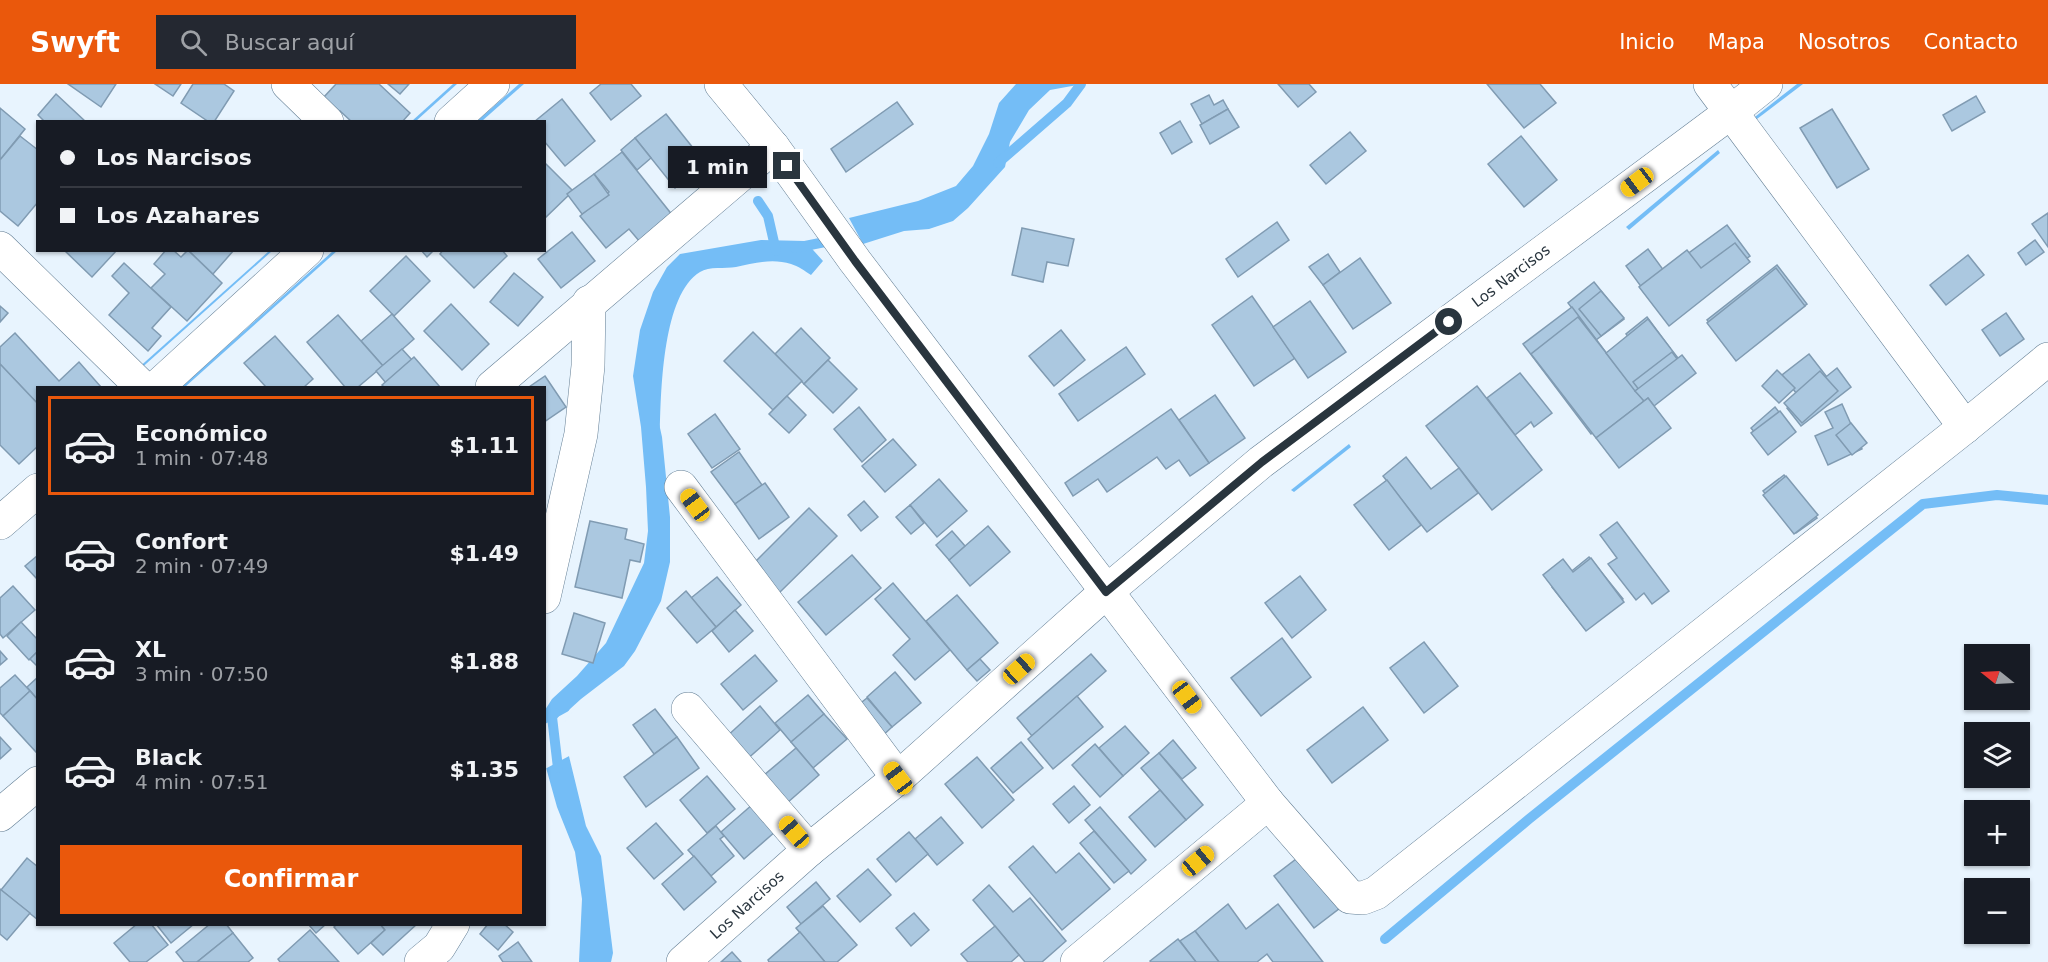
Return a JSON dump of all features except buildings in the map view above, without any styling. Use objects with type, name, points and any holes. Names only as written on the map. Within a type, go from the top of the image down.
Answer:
[{"type":"street","points":[[288,84],[325,120]]},
{"type":"street","points":[[453,120],[493,84]]},
{"type":"street","points":[[721,84],[773,147],[855,261],[1268,803],[1350,897],[1363,898],[1376,893],[2048,359]]},
{"type":"street","points":[[1710,84],[1965,427]]},
{"type":"street","name":"Los Narcisos","points":[[683,962],[809,850],[898,778],[1106,592],[1262,462],[1766,84]]},
{"type":"street","points":[[493,386],[773,147]]},
{"type":"street","points":[[0,248],[141,386]]},
{"type":"street","points":[[158,386],[305,252]]},
{"type":"street","points":[[546,588],[581,434],[588,366],[590,302]]},
{"type":"street","points":[[681,487],[898,778]]},
{"type":"street","points":[[0,523],[36,492]]},
{"type":"street","points":[[687,709],[809,850]]},
{"type":"street","points":[[0,815],[36,785]]},
{"type":"street","points":[[1077,962],[1268,803]]},
{"type":"street","points":[[421,962],[439,947],[452,926]]},
{"type":"water","points":[[453,84],[457,84],[417,120],[413,120]]},
{"type":"water","points":[[519,84],[524,84],[483,120],[478,120]]},
{"type":"water","points":[[1016,84],[1083,84],[1050,90],[1029,110],[1010,142],[1005,167],[953,221],[929,229],[904,231],[863,244],[849,218],[918,201],[956,186],[973,166],[989,134],[999,103]]},
{"type":"water","points":[[1797,84],[1803,84],[1753,122],[1751,120]]},
{"type":"water","points":[[1718,150],[1720,153],[1629,230],[1626,227]]},
{"type":"water","points":[[761,240],[805,241],[823,261],[811,275],[794,265],[770,261],[732,268],[708,269],[700,272],[688,283],[678,300],[671,321],[661,390],[660,428],[670,517],[670,562],[661,601],[635,651],[624,666],[581,699],[562,720],[546,727],[546,708],[552,699],[577,676],[606,643],[644,563],[648,531],[646,487],[641,427],[633,376],[640,330],[653,292],[667,267],[680,254]]},
{"type":"water","points":[[268,252],[271,252],[137,372],[136,370]]},
{"type":"water","points":[[332,252],[336,252],[186,386],[182,386]]},
{"type":"water","points":[[1349,444],[1351,447],[1294,492],[1291,490]]},
{"type":"water","points":[[567,748],[586,826],[601,856],[613,953],[611,962],[579,962],[582,899],[575,852],[557,807],[546,763]]},
{"type":"pier","points":[[576,707],[564,723],[546,729],[546,723]]},
{"type":"pier","points":[[567,745],[569,747],[571,755],[546,768],[546,758]]},
{"type":"waterway","points":[[998,163],[1067,103],[1081,84]]},
{"type":"waterway","points":[[758,201],[768,216],[776,251]]},
{"type":"waterway","points":[[795,248],[835,240]]},
{"type":"waterway","points":[[1385,939],[1529,819],[1923,504],[1997,495],[2048,500]]},
{"type":"waterway","points":[[555,713],[552,717],[558,768]]},
{"type":"route","points":[[787,166],[855,261],[1106,592],[1262,462],[1449,322]]}]
